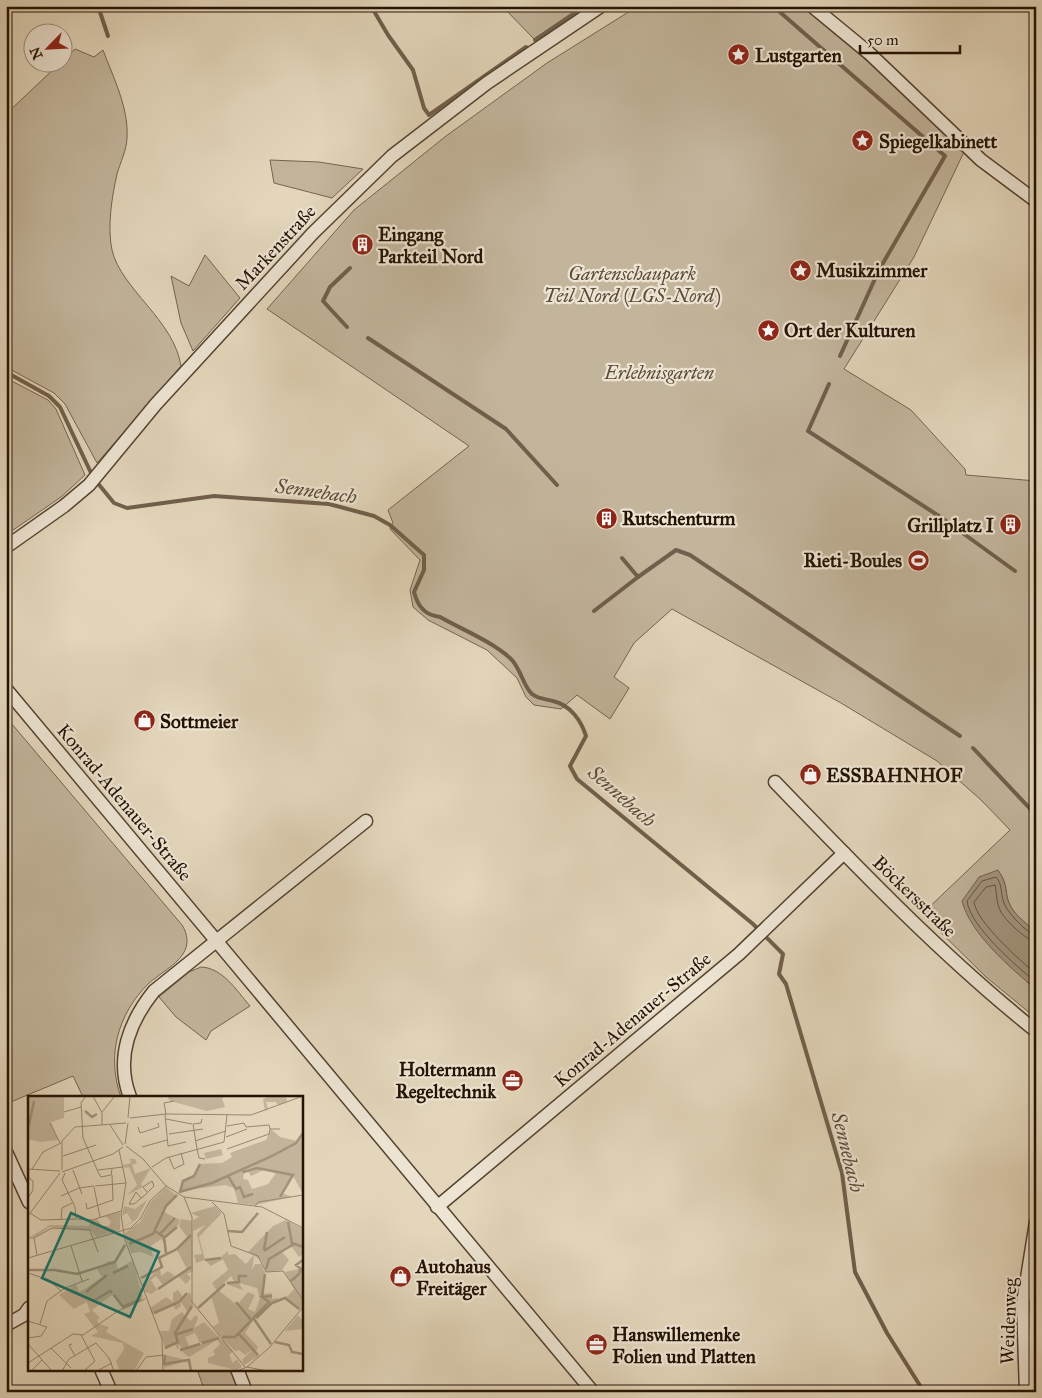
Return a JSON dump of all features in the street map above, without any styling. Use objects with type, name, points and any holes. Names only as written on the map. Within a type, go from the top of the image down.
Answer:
[{"type":"street","name":"Markenstraße","points":[[6,547],[64,506],[89,485],[156,404],[306,240],[385,162],[436,120],[601,6]]},
{"type":"street","points":[[812,6],[869,53],[981,160],[1036,201]]},
{"type":"street","name":"Konrad-Adenauer-Straße","points":[[6,689],[437,1207],[594,1392]]},
{"type":"street","name":"Böckersstraße","points":[[775,782],[844,853],[994,998],[1036,1031]]},
{"type":"street","points":[[130,1096],[124,1069],[124,1055],[128,1035],[138,1011],[154,991],[215,940],[366,821]]},
{"type":"street","name":"Konrad-Adenauer-Straße","points":[[437,1207],[739,954],[844,853]]},
{"type":"street","points":[[6,1152],[28,1200]]},
{"type":"street","name":"Weidenweg","points":[[1026,1392],[1023,1303],[1036,1222]]},
{"type":"street","points":[[6,1325],[24,1315],[28,1309]]},
{"type":"street","points":[[101,1370],[111,1392]]},
{"type":"street","points":[[237,1370],[246,1392]]},
{"type":"green space","points":[[502,6],[582,6],[534,39]]},
{"type":"green space","name":"Gartenschaupark Teil Nord (LGS-Nord)","points":[[638,6],[801,6],[873,66],[964,152],[914,257],[844,369],[911,410],[965,469],[966,475],[1036,481],[1036,932],[1011,907],[1007,898],[1004,881],[998,871],[1027,982],[1036,989],[1036,1018],[986,977],[922,914],[1010,830],[981,800],[937,761],[841,703],[672,609],[634,643],[614,677],[629,688],[610,719],[577,695],[561,709],[534,705],[526,697],[517,678],[487,650],[428,620],[413,607],[410,590],[420,560],[390,529],[393,523],[388,510],[469,446],[267,309],[354,210],[446,136],[547,63]]},
{"type":"green space","points":[[75,49],[94,57],[103,50],[120,93],[126,115],[127,142],[113,192],[110,232],[112,250],[117,264],[126,278],[169,334],[181,366],[97,463],[65,404],[54,393],[6,367],[6,114],[51,72],[72,72],[72,52]]},
{"type":"green space","points":[[270,160],[319,162],[363,169],[332,198],[274,183]]},
{"type":"green space","points":[[205,255],[240,298],[193,351],[181,323],[171,276],[189,286]]},
{"type":"green space","points":[[6,378],[48,400],[56,409],[85,475],[61,497],[6,535]]},
{"type":"green space","points":[[6,717],[182,925],[186,932],[187,943],[185,951],[180,958],[148,984],[138,996],[122,1022],[115,1051],[117,1082],[121,1096],[83,1096],[73,1076],[6,1104]]},
{"type":"green space","points":[[201,967],[216,971],[234,987],[250,1006],[211,1031],[206,1040],[176,1017],[159,997],[189,972]]},
{"type":"green space","points":[[197,1370],[230,1370],[239,1392],[205,1392]]},
{"type":"water","points":[[998,870],[1004,881],[1007,898],[1011,907],[1036,932],[1036,989],[992,949],[973,925],[962,901],[979,877]]},
{"type":"waterway","points":[[98,6],[108,36]]},
{"type":"waterway","points":[[371,6],[388,35],[413,70],[424,108],[429,115],[526,47]]},
{"type":"waterway","points":[[535,40],[586,6]]},
{"type":"waterway","points":[[773,6],[945,156],[879,270],[840,356]]},
{"type":"waterway","points":[[347,327],[323,301],[330,287],[350,268]]},
{"type":"waterway","points":[[368,338],[506,429],[557,485]]},
{"type":"waterway","name":"Sennebach","points":[[6,372],[49,396],[60,407],[92,475]]},
{"type":"waterway","points":[[829,384],[808,431],[942,518],[1015,571]]},
{"type":"waterway","name":"Sennebach","points":[[96,481],[114,503],[127,508],[214,496],[329,504],[374,516],[390,525],[424,555],[424,570],[414,592],[418,602],[426,612],[440,617],[494,646],[514,662],[526,686],[534,696],[559,703],[574,714],[586,736],[570,766],[577,779],[753,924],[783,954],[779,974],[786,984],[842,1173],[855,1272],[887,1333],[924,1392]]},
{"type":"waterway","points":[[622,558],[638,577],[676,550],[690,555],[960,736]]},
{"type":"waterway","points":[[594,611],[638,577]]},
{"type":"waterway","points":[[973,748],[1036,815]]},
{"type":"place","name":"Lustgarten","points":[[739,55]]},
{"type":"place","name":"Spiegelkabinett","points":[[863,141]]},
{"type":"place","name":"Eingang Parkteil Nord","points":[[362,245]]},
{"type":"place","name":"Musikzimmer","points":[[800,270]]},
{"type":"place","name":"Ort der Kulturen","points":[[768,330]]},
{"type":"place","name":"Rutschenturm","points":[[606,518]]},
{"type":"place","name":"Grillplatz I","points":[[1010,525]]},
{"type":"place","name":"Rieti-Boules","points":[[918,560]]},
{"type":"place","name":"Sottmeier","points":[[144,721]]},
{"type":"place","name":"ESSBAHNHOF","points":[[810,775]]},
{"type":"place","name":"Holtermann Regeltechnik","points":[[512,1080]]},
{"type":"place","name":"Autohaus Freitäger","points":[[400,1277]]},
{"type":"place","name":"Hanswillemenke Folien und Platten","points":[[596,1345]]},
{"type":"park label","name":"Erlebnisgarten","points":[[659,372]]}]
